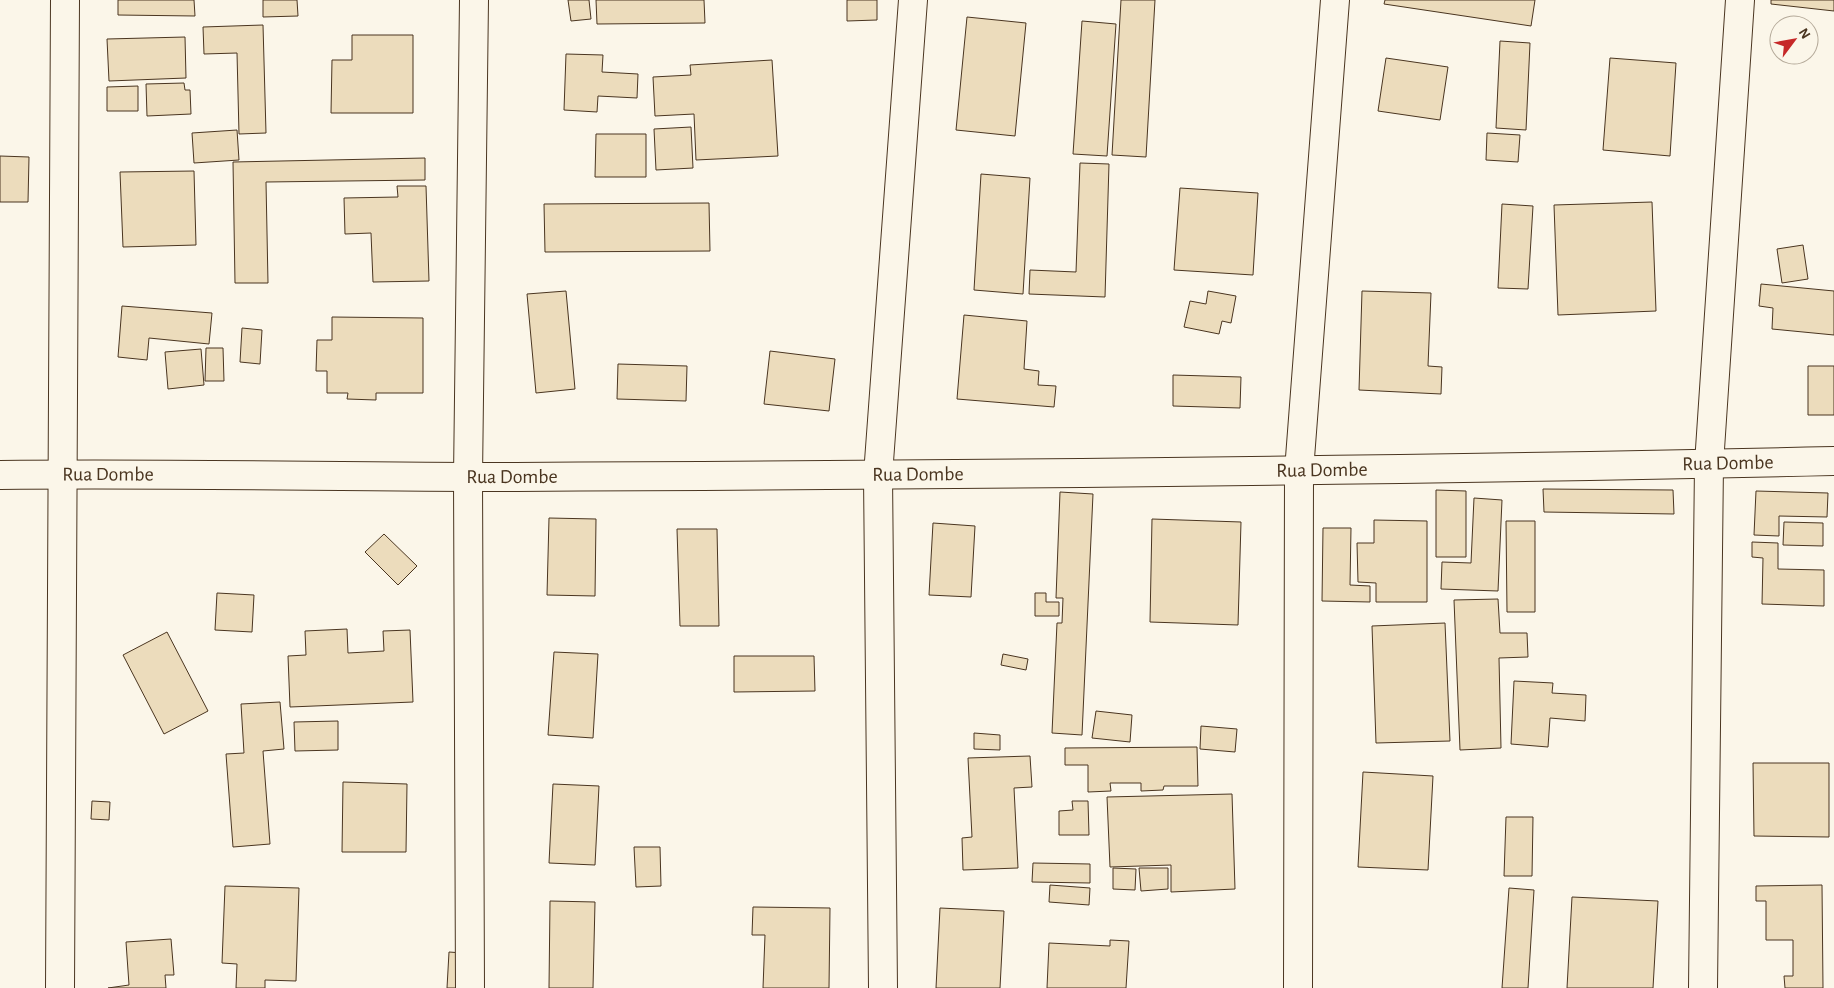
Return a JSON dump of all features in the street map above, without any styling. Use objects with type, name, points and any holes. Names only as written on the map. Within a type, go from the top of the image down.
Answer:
[{"type":"street","points":[[60,988],[66,0]]},
{"type":"street","points":[[470,988],[468,477],[474,0]]},
{"type":"street","points":[[883,988],[878,475],[913,0]]},
{"type":"street","points":[[1298,988],[1299,471],[1335,0]]},
{"type":"street","points":[[1703,988],[1709,464],[1740,0]]},
{"type":"street","name":"Rua Dombe","points":[[0,475],[468,477],[878,475],[1299,471],[1834,461]]},
{"type":"building","points":[[118,0],[194,0],[195,16],[118,15]]},
{"type":"building","points":[[263,0],[297,0],[298,16],[263,17]]},
{"type":"building","points":[[568,0],[589,0],[591,19],[571,21]]},
{"type":"building","points":[[596,0],[704,0],[705,23],[597,24]]},
{"type":"building","points":[[847,0],[877,0],[877,20],[847,21]]},
{"type":"building","points":[[1121,0],[1155,0],[1146,157],[1112,155]]},
{"type":"building","points":[[1385,0],[1535,0],[1531,26],[1384,4]]},
{"type":"building","points":[[1771,0],[1834,0],[1834,11],[1771,4]]},
{"type":"building","points":[[967,17],[1026,23],[1015,136],[956,130]]},
{"type":"building","points":[[1082,21],[1116,24],[1107,156],[1073,154]]},
{"type":"building","points":[[263,25],[266,133],[239,134],[237,53],[204,54],[203,27]]},
{"type":"building","points":[[352,35],[413,35],[413,113],[331,113],[332,60],[352,60]]},
{"type":"building","points":[[185,37],[186,78],[109,81],[107,39]]},
{"type":"building","points":[[1500,41],[1530,43],[1526,130],[1496,128]]},
{"type":"building","points":[[566,54],[603,55],[602,72],[638,74],[637,98],[598,96],[597,112],[564,110]]},
{"type":"building","points":[[1386,58],[1448,67],[1440,120],[1378,111]]},
{"type":"building","points":[[1610,58],[1676,63],[1670,156],[1603,150]]},
{"type":"building","points":[[772,60],[778,156],[696,160],[694,114],[655,116],[653,77],[691,75],[690,65]]},
{"type":"building","points":[[184,83],[185,90],[190,90],[191,114],[147,116],[146,84]]},
{"type":"building","points":[[138,86],[138,111],[107,111],[107,87]]},
{"type":"building","points":[[691,127],[693,168],[656,170],[654,129]]},
{"type":"building","points":[[237,130],[239,160],[194,163],[192,133]]},
{"type":"building","points":[[1487,133],[1520,135],[1518,162],[1486,160]]},
{"type":"building","points":[[596,134],[646,134],[646,177],[595,177]]},
{"type":"building","points":[[0,156],[29,157],[28,202],[0,202]]},
{"type":"building","points":[[425,158],[425,180],[266,182],[268,283],[235,283],[233,162]]},
{"type":"building","points":[[1080,163],[1109,164],[1105,297],[1029,294],[1030,270],[1076,272]]},
{"type":"building","points":[[194,171],[196,245],[123,247],[120,172]]},
{"type":"building","points":[[981,174],[1030,178],[1023,294],[974,290]]},
{"type":"building","points":[[397,186],[426,186],[429,281],[373,282],[371,233],[345,234],[344,198],[398,197]]},
{"type":"building","points":[[1180,188],[1258,193],[1253,275],[1174,270]]},
{"type":"building","points":[[1652,202],[1656,311],[1558,315],[1554,205]]},
{"type":"building","points":[[709,203],[710,251],[545,252],[544,204]]},
{"type":"building","points":[[1502,204],[1533,206],[1528,289],[1498,288]]},
{"type":"building","points":[[1803,245],[1808,279],[1782,283],[1777,249]]},
{"type":"building","points":[[1761,284],[1834,291],[1834,335],[1772,329],[1773,308],[1759,306]]},
{"type":"building","points":[[566,291],[575,389],[536,393],[527,294]]},
{"type":"building","points":[[1208,291],[1236,296],[1231,323],[1222,321],[1219,334],[1184,327],[1190,301],[1206,304]]},
{"type":"building","points":[[1362,291],[1431,293],[1428,366],[1442,367],[1441,394],[1359,390]]},
{"type":"building","points":[[122,306],[212,313],[209,344],[149,338],[147,360],[118,357]]},
{"type":"building","points":[[964,315],[1027,321],[1024,369],[1039,371],[1038,385],[1056,386],[1054,407],[957,399]]},
{"type":"building","points":[[332,317],[423,318],[423,393],[376,393],[376,400],[347,399],[348,393],[327,393],[327,371],[316,371],[317,340],[332,340]]},
{"type":"building","points":[[242,328],[262,330],[260,364],[240,362]]},
{"type":"building","points":[[206,348],[223,348],[224,381],[205,381]]},
{"type":"building","points":[[201,349],[204,385],[168,389],[165,352]]},
{"type":"building","points":[[770,351],[835,359],[829,411],[764,404]]},
{"type":"building","points":[[618,364],[687,366],[686,401],[617,399]]},
{"type":"building","points":[[1808,366],[1834,366],[1834,415],[1808,415]]},
{"type":"building","points":[[1173,375],[1241,377],[1240,408],[1173,406]]},
{"type":"building","points":[[1543,489],[1673,490],[1674,514],[1544,512]]},
{"type":"building","points":[[1436,490],[1466,491],[1466,557],[1436,557]]},
{"type":"building","points":[[1756,491],[1828,493],[1827,517],[1779,516],[1779,536],[1754,535]]},
{"type":"building","points":[[1060,492],[1093,494],[1082,735],[1052,733],[1057,623],[1062,623],[1063,598],[1056,598]]},
{"type":"building","points":[[1474,498],[1502,500],[1498,591],[1441,589],[1442,562],[1471,563]]},
{"type":"building","points":[[549,518],[596,519],[595,596],[547,595]]},
{"type":"building","points":[[1152,519],[1241,522],[1238,625],[1150,622]]},
{"type":"building","points":[[1374,520],[1427,521],[1427,602],[1376,602],[1376,583],[1358,582],[1357,543],[1374,543]]},
{"type":"building","points":[[1506,521],[1535,521],[1535,612],[1507,612]]},
{"type":"building","points":[[1784,522],[1823,523],[1823,546],[1783,545]]},
{"type":"building","points":[[933,523],[975,526],[971,597],[929,595]]},
{"type":"building","points":[[1323,528],[1351,528],[1350,585],[1370,586],[1370,602],[1322,601]]},
{"type":"building","points":[[677,529],[717,529],[719,626],[680,626]]},
{"type":"building","points":[[384,534],[417,566],[398,585],[365,552]]},
{"type":"building","points":[[1752,542],[1778,543],[1778,569],[1824,570],[1824,606],[1762,604],[1763,558],[1752,557]]},
{"type":"building","points":[[217,593],[254,595],[252,632],[215,630]]},
{"type":"building","points":[[1035,593],[1046,593],[1046,602],[1059,602],[1059,616],[1035,616]]},
{"type":"building","points":[[1498,599],[1500,633],[1527,633],[1528,657],[1499,658],[1501,748],[1460,750],[1454,600]]},
{"type":"building","points":[[1445,623],[1450,741],[1376,743],[1372,626]]},
{"type":"building","points":[[347,629],[348,653],[384,651],[383,631],[410,630],[413,702],[290,707],[288,656],[306,655],[305,631]]},
{"type":"building","points":[[167,632],[208,711],[164,734],[123,655]]},
{"type":"building","points":[[554,652],[598,654],[593,738],[548,735]]},
{"type":"building","points":[[1003,654],[1028,659],[1026,670],[1001,665]]},
{"type":"building","points":[[734,656],[814,656],[815,691],[734,692]]},
{"type":"building","points":[[1514,681],[1553,683],[1552,693],[1586,695],[1585,721],[1550,718],[1548,747],[1511,744]]},
{"type":"building","points":[[280,702],[284,749],[263,751],[270,844],[233,847],[226,754],[244,753],[241,704]]},
{"type":"building","points":[[1096,711],[1132,715],[1130,742],[1092,738]]},
{"type":"building","points":[[338,721],[338,750],[295,751],[294,722]]},
{"type":"building","points":[[1201,726],[1237,729],[1235,752],[1200,749]]},
{"type":"building","points":[[974,733],[1000,735],[1000,750],[974,749]]},
{"type":"building","points":[[1197,747],[1198,786],[1164,786],[1163,790],[1141,791],[1141,783],[1110,783],[1111,791],[1088,792],[1088,765],[1065,765],[1065,748]]},
{"type":"building","points":[[1030,756],[1032,787],[1014,788],[1018,868],[963,870],[962,838],[972,837],[968,758]]},
{"type":"building","points":[[1753,763],[1829,763],[1829,837],[1754,836]]},
{"type":"building","points":[[1363,772],[1433,776],[1428,870],[1358,867]]},
{"type":"building","points":[[343,782],[407,784],[406,852],[342,852]]},
{"type":"building","points":[[553,784],[599,786],[595,865],[549,863]]},
{"type":"building","points":[[1232,794],[1235,889],[1171,892],[1171,865],[1110,867],[1107,797]]},
{"type":"building","points":[[92,801],[110,802],[109,820],[91,819]]},
{"type":"building","points":[[1072,801],[1088,801],[1089,835],[1059,835],[1059,811],[1073,810]]},
{"type":"building","points":[[1506,817],[1533,817],[1532,876],[1504,876]]},
{"type":"building","points":[[634,847],[660,847],[661,886],[636,887]]},
{"type":"building","points":[[1033,863],[1090,864],[1090,883],[1032,882]]},
{"type":"building","points":[[1113,868],[1136,869],[1135,890],[1113,889]]},
{"type":"building","points":[[1139,868],[1168,868],[1168,889],[1141,891]]},
{"type":"building","points":[[1050,885],[1090,888],[1089,905],[1049,902]]},
{"type":"building","points":[[1822,885],[1823,988],[1785,988],[1784,976],[1793,976],[1793,940],[1766,940],[1766,901],[1756,901],[1756,886]]},
{"type":"building","points":[[225,886],[299,888],[296,981],[265,980],[265,988],[236,988],[237,964],[222,963]]},
{"type":"building","points":[[1509,888],[1534,890],[1528,988],[1502,988]]},
{"type":"building","points":[[1572,897],[1658,901],[1653,988],[1567,988]]},
{"type":"building","points":[[550,901],[595,902],[593,988],[549,988]]},
{"type":"building","points":[[753,907],[830,908],[829,988],[763,988],[765,935],[752,935]]},
{"type":"building","points":[[940,908],[1004,911],[1000,988],[936,988]]},
{"type":"building","points":[[171,939],[174,975],[165,975],[166,988],[108,988],[129,985],[126,942]]},
{"type":"building","points":[[1110,940],[1129,941],[1126,988],[1047,988],[1049,943],[1110,946]]},
{"type":"building","points":[[449,952],[463,953],[461,988],[447,988]]}]
